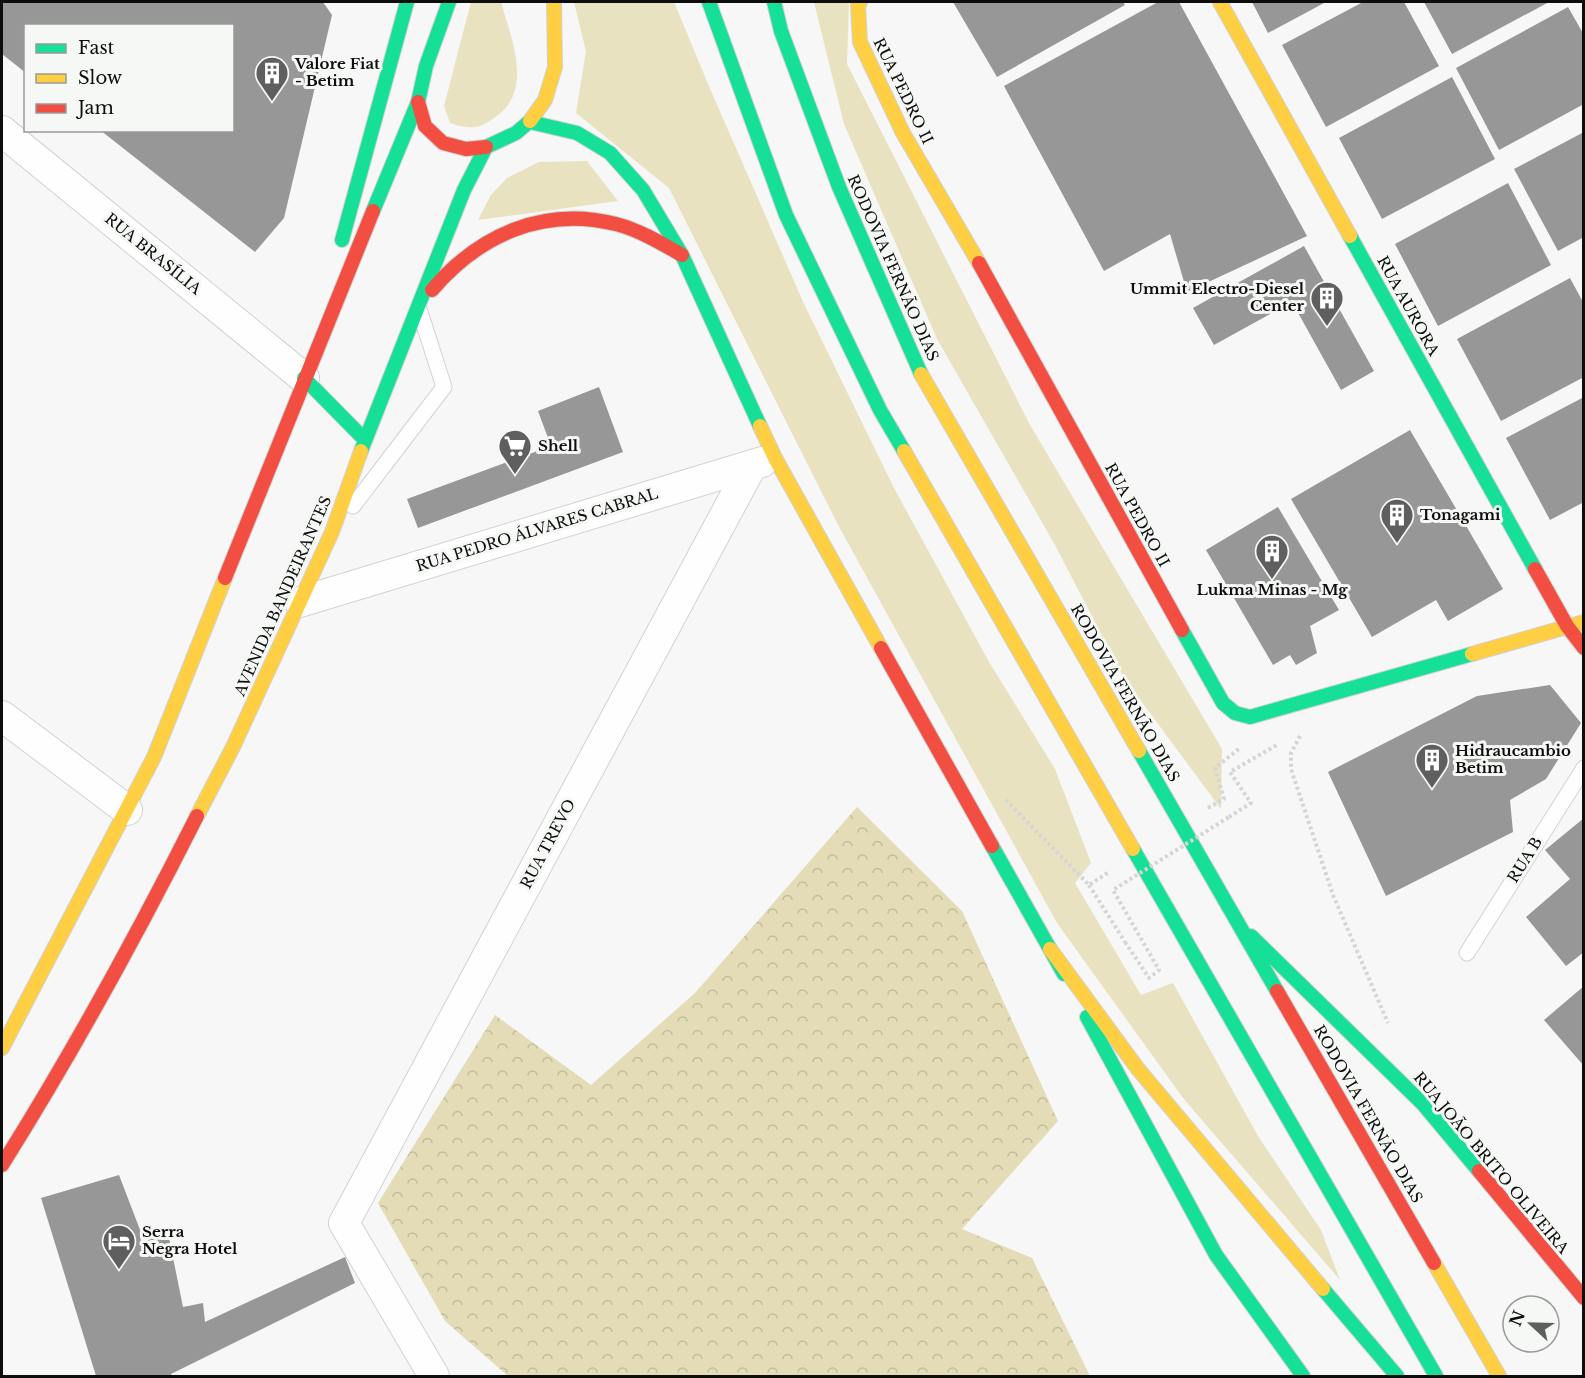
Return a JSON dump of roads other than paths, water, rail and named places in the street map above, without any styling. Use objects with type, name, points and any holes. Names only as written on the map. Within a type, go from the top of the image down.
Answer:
[{"type":"main road","points":[[339,252],[407,2]]},
{"type":"main road","points":[[2,1048],[154,757],[304,378],[418,102],[426,66],[449,2]]},
{"type":"main road","points":[[418,102],[425,126],[443,143],[460,148],[486,147],[516,133],[530,122],[545,99],[555,67],[554,2]]},
{"type":"main road","points":[[709,2],[786,215],[880,410],[1436,1377]]},
{"type":"main road","name":"RODOVIA FERNÃO DIAS","points":[[774,2],[781,31],[839,187],[917,366],[1499,1377]]},
{"type":"main road","name":"RUA AURORA","points":[[1221,2],[1567,626],[1584,648]]},
{"type":"main road","name":"RUA PEDRO II","points":[[859,4],[860,42],[903,133],[972,250],[1223,703],[1235,713],[1250,717],[1584,622]]},
{"type":"main road","points":[[530,122],[577,133],[610,153],[644,190],[682,255],[763,462],[1050,949],[1216,1255],[1303,1377]]},
{"type":"main road","name":"AVENIDA BANDEIRANTES","points":[[2,1165],[41,1103],[151,907],[233,747],[332,532],[365,440],[464,190],[486,147]]},
{"type":"main road","points":[[419,308],[441,277],[470,252],[502,233],[539,222],[576,218],[614,223],[649,235],[682,255]]},
{"type":"main road","points":[[304,378],[332,275]]},
{"type":"main road","points":[[304,378],[365,440]]},
{"type":"main road","name":"RUA JOÃO BRITO OLIVEIRA","points":[[1241,927],[1423,1104],[1584,1298]]},
{"type":"main road","points":[[1050,949],[1138,1069],[1396,1377]]},
{"type":"street","name":"RUA BRASÍLIA","points":[[2,131],[304,378]]},
{"type":"street","name":"RUA PEDRO ÁLVARES CABRAL","points":[[300,602],[763,462]]},
{"type":"street","name":"RUA TREVO","points":[[434,1377],[344,1223],[763,462]]},
{"type":"street","points":[[2,716],[127,810]]},
{"type":"lane","points":[[332,532],[444,387],[419,308]]},
{"type":"lane","name":"RUA B","points":[[1467,952],[1584,768]]},
{"type":"place","name":"Valore Fiat - Betim","points":[[272,102]]},
{"type":"place","name":"Ummit Electro-Diesel Center","points":[[1327,327]]},
{"type":"place","name":"Shell","points":[[515,475]]},
{"type":"place","name":"Tonagami","points":[[1397,544]]},
{"type":"place","name":"Lukma Minas - Mg","points":[[1272,580]]},
{"type":"place","name":"Hidraucambio Betim","points":[[1432,789]]},
{"type":"place","name":"Serra Negra Hotel","points":[[119,1270]]}]
